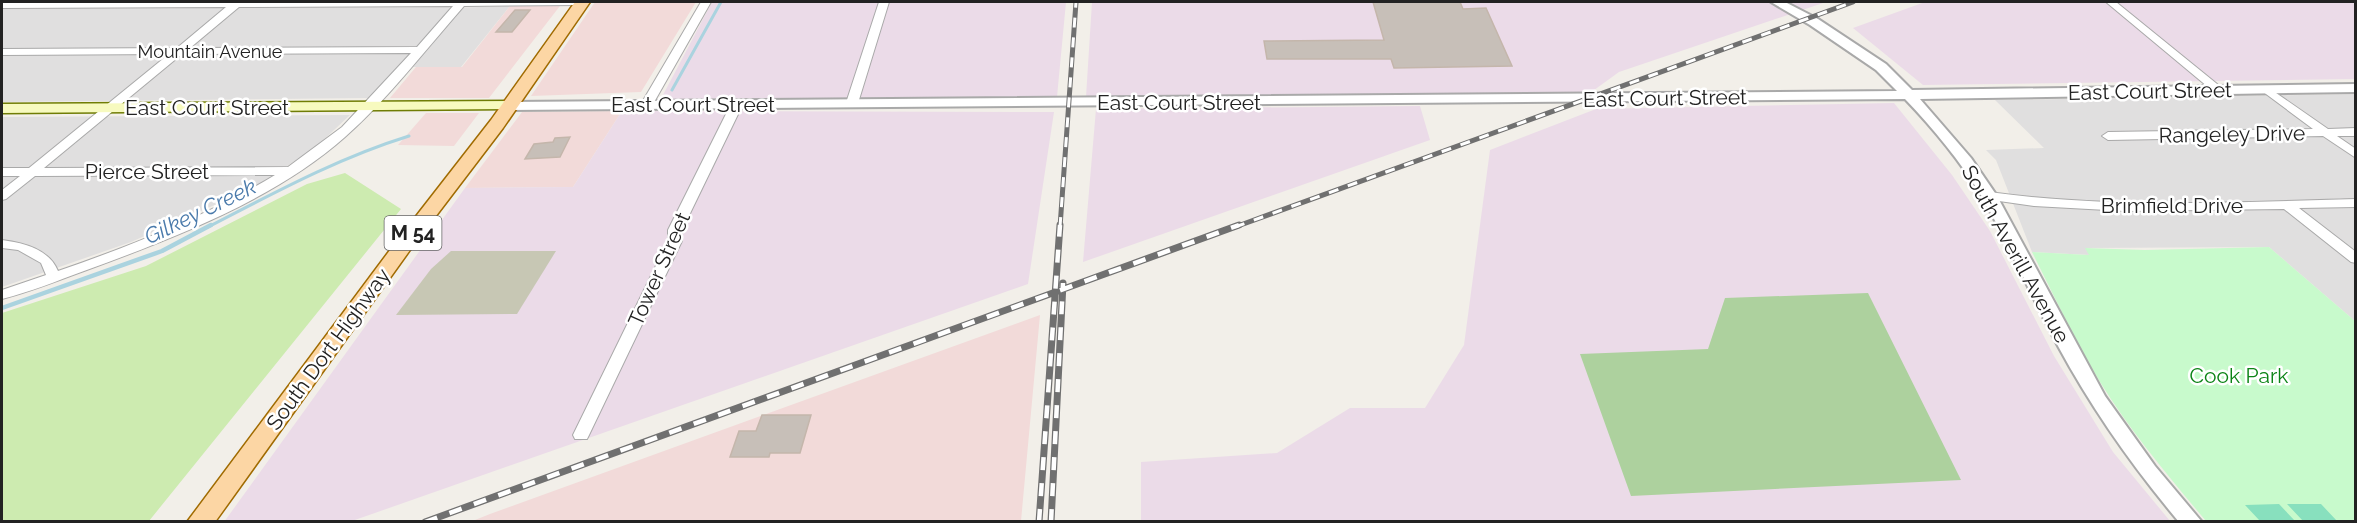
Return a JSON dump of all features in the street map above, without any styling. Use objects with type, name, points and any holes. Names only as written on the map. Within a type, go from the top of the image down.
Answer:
[{"type":"main road","name":"South Dort Highway","points":[[200,522],[509,106],[582,2]]},
{"type":"main road","name":"East Court Street","points":[[2,109],[509,106]]},
{"type":"street","points":[[2,295],[177,228],[247,196],[292,171],[333,141],[370,106],[462,2]]},
{"type":"street","points":[[2,5],[29,3],[582,2]]},
{"type":"street","points":[[647,104],[706,2]]},
{"type":"street","points":[[852,103],[884,2]]},
{"type":"street","name":"South Averill Avenue","points":[[1777,2],[1814,22],[1871,59],[1910,94],[1966,161],[1989,196],[2067,346],[2098,400],[2148,471],[2192,522]]},
{"type":"street","points":[[2111,2],[2218,90]]},
{"type":"street","points":[[2,196],[112,108],[237,3]]},
{"type":"street","name":"Mountain Avenue","points":[[2,52],[419,50]]},
{"type":"street","name":"East Court Street","points":[[509,106],[2355,88]]},
{"type":"street","points":[[2266,89],[2355,155]]},
{"type":"street","name":"Tower Street","points":[[581,435],[675,241],[675,230],[737,104]]},
{"type":"street","name":"Rangeley Drive","points":[[2108,136],[2355,132]]},
{"type":"street","name":"Pierce Street","points":[[2,172],[292,171]]},
{"type":"street","name":"Brimfield Drive","points":[[1989,196],[2043,203],[2116,207],[2355,203]]},
{"type":"street","points":[[2286,204],[2355,259]]},
{"type":"street","points":[[2,244],[22,247],[47,261],[53,277]]},
{"type":"shaded area","points":[[2,2],[454,2],[449,8],[510,6],[461,67],[399,67],[371,98],[2,102]]},
{"type":"shaded area","points":[[520,2],[563,2],[489,98],[390,98],[416,67],[462,67],[510,6]]},
{"type":"shaded area","points":[[595,2],[696,2],[641,92],[531,96]]},
{"type":"shaded area","points":[[712,2],[1066,2],[1057,97],[673,99],[663,95]]},
{"type":"shaded area","points":[[1092,2],[1826,2],[1619,72],[1590,93],[1086,97]]},
{"type":"shaded area","points":[[1925,2],[2355,2],[2355,79],[1923,85],[1853,28]]},
{"type":"shaded area","points":[[2355,94],[2355,321],[2269,247],[2086,248],[2090,255],[2032,252],[1996,160],[1986,150],[2044,148],[1995,100]]},
{"type":"shaded area","points":[[1894,103],[1952,175],[1990,231],[2054,356],[2113,452],[2170,521],[1141,522],[1141,462],[1277,453],[1350,408],[1425,408],[1464,345],[1490,150],[1596,109]]},
{"type":"shaded area","points":[[1420,106],[1430,140],[1083,262],[1096,109]]},
{"type":"shaded area","points":[[622,111],[573,187],[465,188],[522,112]]},
{"type":"shaded area","points":[[622,111],[1054,112],[1028,284],[352,521],[224,522],[465,188],[573,187]]},
{"type":"shaded area","points":[[426,113],[479,113],[454,146],[398,145]]},
{"type":"shaded area","points":[[350,115],[316,147],[255,187],[131,242],[2,287],[2,117]]},
{"type":"shaded area","points":[[451,251],[556,251],[517,314],[396,315],[431,269]]},
{"type":"shaded area","points":[[1040,315],[1021,521],[470,522],[490,514]]},
{"type":"green space","points":[[345,173],[401,209],[149,521],[2,521],[2,313],[146,266],[307,184]]},
{"type":"green space","name":"Cook Park","points":[[2269,247],[2355,321],[2355,521],[2206,521],[2151,454],[2112,401],[2082,350],[2032,252],[2089,255],[2085,248],[2145,250]]},
{"type":"green space","points":[[1868,293],[1961,480],[1631,496],[1580,354],[1708,349],[1725,298]]},
{"type":"green space","points":[[2279,504],[2295,521],[2260,521],[2245,505]]},
{"type":"green space","points":[[2287,504],[2321,504],[2337,521],[2303,521]]},
{"type":"building","points":[[1373,2],[1460,2],[1463,9],[1486,8],[1512,66],[1394,68],[1391,59],[1267,59],[1264,41],[1384,40]]},
{"type":"building","points":[[515,10],[530,10],[512,32],[496,32]]},
{"type":"building","points":[[570,137],[560,157],[525,159],[534,144],[553,142],[555,138]]},
{"type":"building","points":[[762,415],[811,415],[800,453],[770,453],[769,457],[730,457],[739,431],[756,431]]},
{"type":"waterway","name":"Gilkey Creek","points":[[672,90],[721,2]]},
{"type":"waterway","name":"Gilkey Creek","points":[[208,227],[332,165],[409,136]]},
{"type":"waterway","name":"Gilkey Creek","points":[[2,308],[162,251],[211,225]]},
{"type":"railway","points":[[1060,227],[1076,2]]},
{"type":"railway","points":[[1235,227],[1853,2]]},
{"type":"railway","points":[[1055,292],[1060,225]]},
{"type":"railway","points":[[1063,289],[1239,225]]},
{"type":"railway","points":[[1063,283],[1063,289]]},
{"type":"railway","points":[[1051,522],[1063,289]]},
{"type":"railway","points":[[1055,292],[1063,289]]},
{"type":"railway","points":[[425,522],[1055,292]]},
{"type":"railway","points":[[1039,522],[1055,292]]}]
